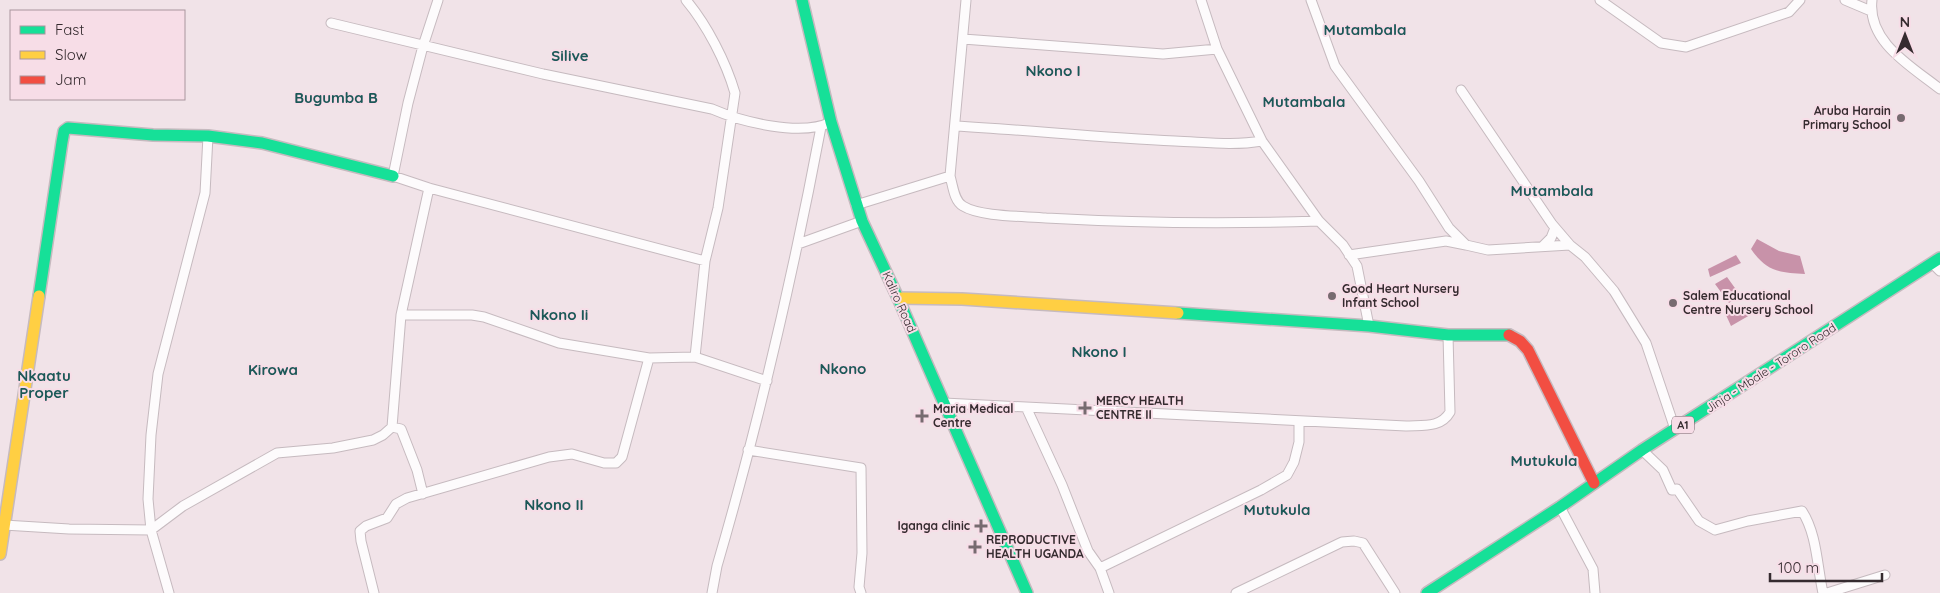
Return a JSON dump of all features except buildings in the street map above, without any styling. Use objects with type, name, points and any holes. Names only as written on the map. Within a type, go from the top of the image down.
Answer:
[{"type":"street","points":[[393,176],[408,103],[423,46],[438,0]]},
{"type":"street","points":[[686,0],[699,15],[730,77],[735,94],[718,208],[705,261],[695,357]]},
{"type":"street","name":"Kaliro Road","points":[[802,0],[826,125],[862,221],[898,298],[1027,593]]},
{"type":"street","points":[[966,0],[950,176],[957,200],[964,207],[992,214],[1086,220],[1223,224],[1319,221]]},
{"type":"street","points":[[1201,0],[1217,49],[1262,141],[1319,221],[1342,245],[1357,266],[1369,326]]},
{"type":"street","points":[[1311,0],[1335,66],[1419,181],[1449,228],[1466,245]]},
{"type":"street","points":[[1600,0],[1661,43],[1686,47],[1789,12],[1800,0]]},
{"type":"street","points":[[1845,0],[1871,11]]},
{"type":"street","points":[[1872,0],[1871,11],[1877,32],[1890,49],[1940,89]]},
{"type":"street","points":[[331,23],[543,74],[704,107],[732,118],[775,126],[826,125],[767,381],[717,566],[712,593]]},
{"type":"street","points":[[963,39],[1163,54],[1217,49]]},
{"type":"street","points":[[1461,90],[1555,228],[1570,245],[1585,257],[1614,291],[1646,343],[1675,429]]},
{"type":"street","points":[[955,126],[1131,139],[1241,144],[1262,141]]},
{"type":"street","points":[[0,554],[64,131],[68,128],[153,135],[208,136],[262,143],[393,176],[429,188],[705,261]]},
{"type":"street","points":[[170,593],[151,530],[148,499],[150,435],[158,374],[205,193],[208,136]]},
{"type":"street","points":[[856,205],[950,176]]},
{"type":"street","points":[[4,525],[69,530],[151,530],[182,506],[276,453],[333,448],[373,440],[383,435],[392,426],[401,315],[429,188]]},
{"type":"street","points":[[798,244],[862,221]]},
{"type":"street","points":[[1543,246],[1551,238],[1555,228]]},
{"type":"street","points":[[1350,255],[1446,241],[1488,250],[1570,245]]},
{"type":"street","name":"Jinja - Mbale - Tororo Road","points":[[1427,593],[1560,507],[1642,450],[1937,264]]},
{"type":"street","points":[[898,298],[962,299],[1369,326],[1448,335],[1510,336],[1520,341],[1528,350],[1594,483]]},
{"type":"street","points":[[401,315],[472,315],[484,317],[560,342],[649,358],[695,357],[767,381]]},
{"type":"street","points":[[944,403],[1406,426],[1437,424],[1446,420],[1450,412],[1448,335]]},
{"type":"street","points":[[374,593],[360,531],[366,526],[387,518],[396,504],[407,498],[548,457],[572,454],[604,463],[616,463],[622,457],[649,358]]},
{"type":"street","points":[[1026,407],[1062,486],[1088,552],[1100,568],[1109,593]]},
{"type":"street","points":[[1100,568],[1261,490],[1287,475],[1294,462],[1299,442],[1299,421]]},
{"type":"street","points":[[392,426],[402,429],[418,470],[423,494]]},
{"type":"street","points":[[748,450],[861,468],[861,593]]},
{"type":"street","points":[[1642,450],[1663,470],[1672,490],[1677,489],[1700,521],[1715,530],[1748,521],[1802,511],[1808,519],[1823,593]]},
{"type":"street","points":[[1560,507],[1593,569],[1595,593]]},
{"type":"street","points":[[1236,593],[1342,542],[1354,541],[1363,544],[1395,593]]},
{"type":"street","points":[[1827,593],[1885,575]]},
{"type":"shaded area","points":[[1757,239],[1779,251],[1800,256],[1805,274],[1780,271],[1762,262],[1751,249]]},
{"type":"shaded area","points":[[1736,255],[1741,263],[1710,277],[1708,269]]},
{"type":"shaded area","points":[[1727,277],[1740,295],[1729,303],[1715,284]]},
{"type":"shaded area","points":[[1745,306],[1750,315],[1731,326],[1726,315]]},
{"type":"traffic: fast","points":[[802,0],[831,122],[862,221],[898,298],[1027,593]]},
{"type":"traffic: fast","points":[[39,296],[62,142],[64,131],[68,128],[153,135],[208,136],[262,143],[393,176]]},
{"type":"traffic: fast","points":[[1427,593],[1560,507],[1642,450],[1940,258]]},
{"type":"traffic: fast","points":[[1178,313],[1369,326],[1448,335],[1509,335]]},
{"type":"traffic: slow","points":[[0,554],[39,296]]},
{"type":"traffic: slow","points":[[898,298],[962,299],[1178,313]]},
{"type":"traffic: jam","points":[[1509,335],[1520,341],[1528,350],[1594,483]]},
{"type":"place","name":"Aruba Harain Primary School","points":[[1901,118]]},
{"type":"place","name":"Good Heart Nursery Infant School","points":[[1332,296]]},
{"type":"place","name":"Salem Educational Centre Nursery School","points":[[1673,303]]},
{"type":"place","name":"MERCY HEALTH CENTRE II","points":[[1085,408]]},
{"type":"place","name":"Maria Medical Centre","points":[[922,416]]},
{"type":"place","name":"Iganga clinic","points":[[981,526]]},
{"type":"place","name":"REPRODUCTIVE HEALTH UGANDA","points":[[975,547]]},
{"type":"district","name":"Mutambala","points":[[1365,30]]},
{"type":"district","name":"Silive","points":[[570,56]]},
{"type":"district","name":"Nkono I","points":[[1053,71]]},
{"type":"district","name":"Bugumba B","points":[[336,98]]},
{"type":"district","name":"Mutambala","points":[[1304,102]]},
{"type":"district","name":"Mutambala","points":[[1552,191]]},
{"type":"district","name":"Nkono Ii","points":[[559,315]]},
{"type":"district","name":"Nkono I","points":[[1099,352]]},
{"type":"district","name":"Nkono","points":[[843,369]]},
{"type":"district","name":"Kirowa","points":[[273,370]]},
{"type":"district","name":"Nkaatu Proper","points":[[44,384]]},
{"type":"district","name":"Mutukula","points":[[1544,461]]},
{"type":"district","name":"Nkono II","points":[[554,505]]},
{"type":"district","name":"Mutukula","points":[[1277,510]]}]
